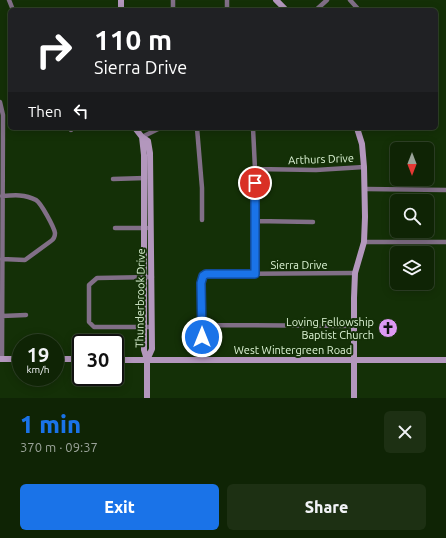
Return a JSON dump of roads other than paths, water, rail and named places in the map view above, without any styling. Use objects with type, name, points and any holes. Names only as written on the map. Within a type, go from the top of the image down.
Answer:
[{"type":"street","points":[[276,0],[284,8]]},
{"type":"street","points":[[318,8],[327,0]]},
{"type":"street","points":[[350,0],[357,8]]},
{"type":"street","points":[[0,102],[2,115],[1,359],[12,359]]},
{"type":"street","name":"Thunderbrook Drive","points":[[137,130],[142,137],[148,141],[150,153],[151,180],[144,277],[144,350],[147,360]]},
{"type":"street","points":[[142,137],[156,130]]},
{"type":"street","points":[[197,130],[202,188],[202,220]]},
{"type":"street","points":[[253,130],[255,169],[255,274]]},
{"type":"street","points":[[354,398],[355,273],[364,242],[366,189],[362,144],[358,130]]},
{"type":"street","name":"Thunderbrook Drive","points":[[142,137],[147,228],[152,277],[152,350],[147,360]]},
{"type":"street","name":"Arthurs Drive","points":[[255,169],[316,170],[364,167]]},
{"type":"street","points":[[113,179],[144,178],[151,180]]},
{"type":"street","points":[[366,189],[446,190]]},
{"type":"street","points":[[2,196],[23,195],[38,201],[53,227],[55,234],[54,239],[25,260],[2,259]]},
{"type":"street","points":[[255,221],[313,222]]},
{"type":"street","points":[[115,228],[147,228]]},
{"type":"street","points":[[364,242],[446,242]]},
{"type":"street","name":"Sierra Drive","points":[[202,326],[201,283],[203,276],[206,274],[355,273]]},
{"type":"street","points":[[151,327],[94,327],[89,322],[88,302],[89,285],[96,278],[152,277]]},
{"type":"street","points":[[2,316],[26,314]]},
{"type":"street","points":[[202,360],[202,326],[355,326]]},
{"type":"street","name":"West Wintergreen Road","points":[[124,360],[446,360]]},
{"type":"street","points":[[147,360],[147,398]]},
{"type":"place","name":"Loving Fellowship Baptist Church","points":[[388,328]]}]
